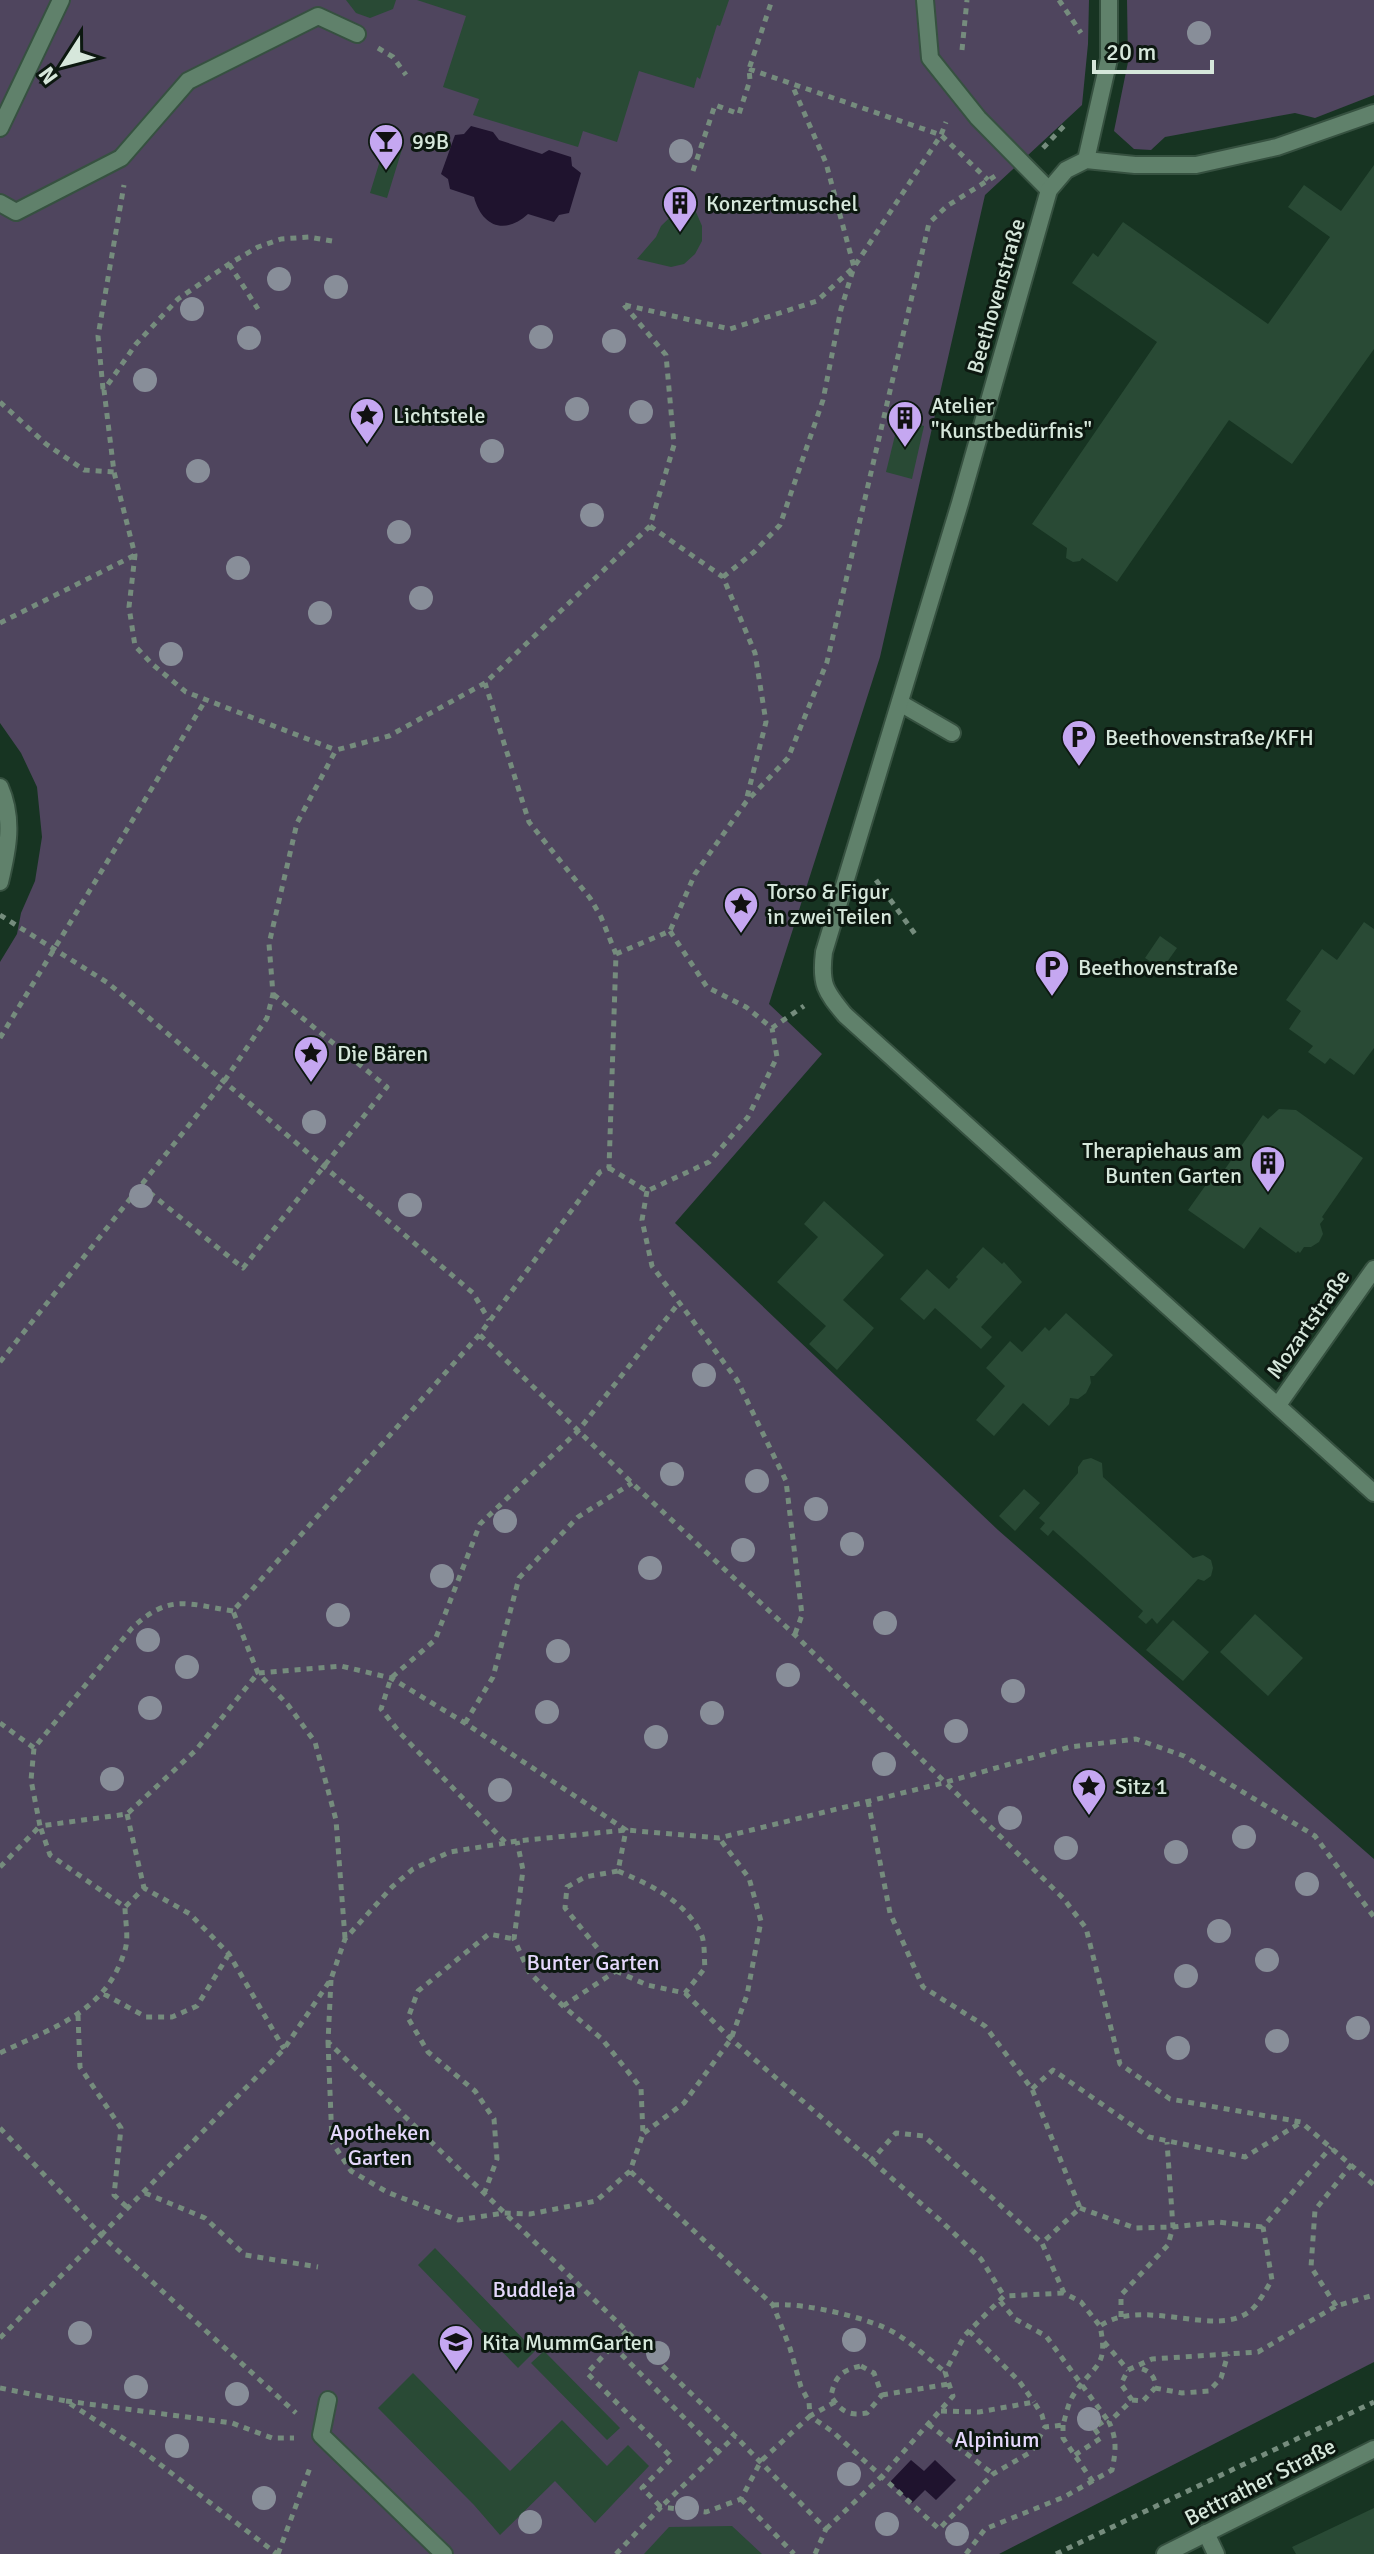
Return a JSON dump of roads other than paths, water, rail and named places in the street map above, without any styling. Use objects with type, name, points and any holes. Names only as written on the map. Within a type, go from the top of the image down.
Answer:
[{"type":"street","points":[[0,128],[61,0]]},
{"type":"street","points":[[925,0],[930,58],[957,94],[1049,190],[1066,170],[1086,160],[1135,165],[1196,165],[1277,147],[1374,113]]},
{"type":"street","points":[[1086,160],[1109,59],[1109,0]]},
{"type":"street","points":[[0,203],[16,212],[121,158],[188,81],[318,16],[357,34]]},
{"type":"street","name":"Beethovenstraße","points":[[1049,190],[824,952],[822,971],[825,990],[845,1015],[1278,1405]]},
{"type":"street","points":[[900,703],[952,733]]},
{"type":"street","points":[[0,787],[9,807],[7,854],[0,882]]},
{"type":"street","name":"Mozartstraße","points":[[1278,1405],[1374,1269]]},
{"type":"street","points":[[1278,1405],[1374,1493]]},
{"type":"street","points":[[328,2400],[321,2435],[444,2554]]},
{"type":"street","name":"Bettrather Straße","points":[[1165,2554],[1374,2449]]},
{"type":"street","points":[[1206,2533],[1216,2554]]},
{"type":"place","name":"99B","points":[[386,172]]},
{"type":"place","name":"Konzertmuschel","points":[[680,234]]},
{"type":"place","name":"Lichtstele","points":[[367,446]]},
{"type":"place","name":"Atelier \"Kunstbedürfnis\"","points":[[905,449]]},
{"type":"place","name":"Beethovenstraße/KFH","points":[[1079,768]]},
{"type":"place","name":"Torso & Figur in zwei Teilen","points":[[741,935]]},
{"type":"place","name":"Beethovenstraße","points":[[1052,998]]},
{"type":"place","name":"Die Bären","points":[[311,1084]]},
{"type":"place","name":"Therapiehaus am Bunten Garten","points":[[1268,1194]]},
{"type":"place","name":"Sitz 1","points":[[1089,1817]]},
{"type":"place","name":"Kita MummGarten","points":[[456,2373]]},
{"type":"park label","name":"Bunter Garten","points":[[593,1962]]},
{"type":"park label","name":"Apotheken Garten","points":[[380,2144]]},
{"type":"park label","name":"Buddleja","points":[[534,2289]]},
{"type":"park label","name":"Alpinium","points":[[997,2439]]}]
